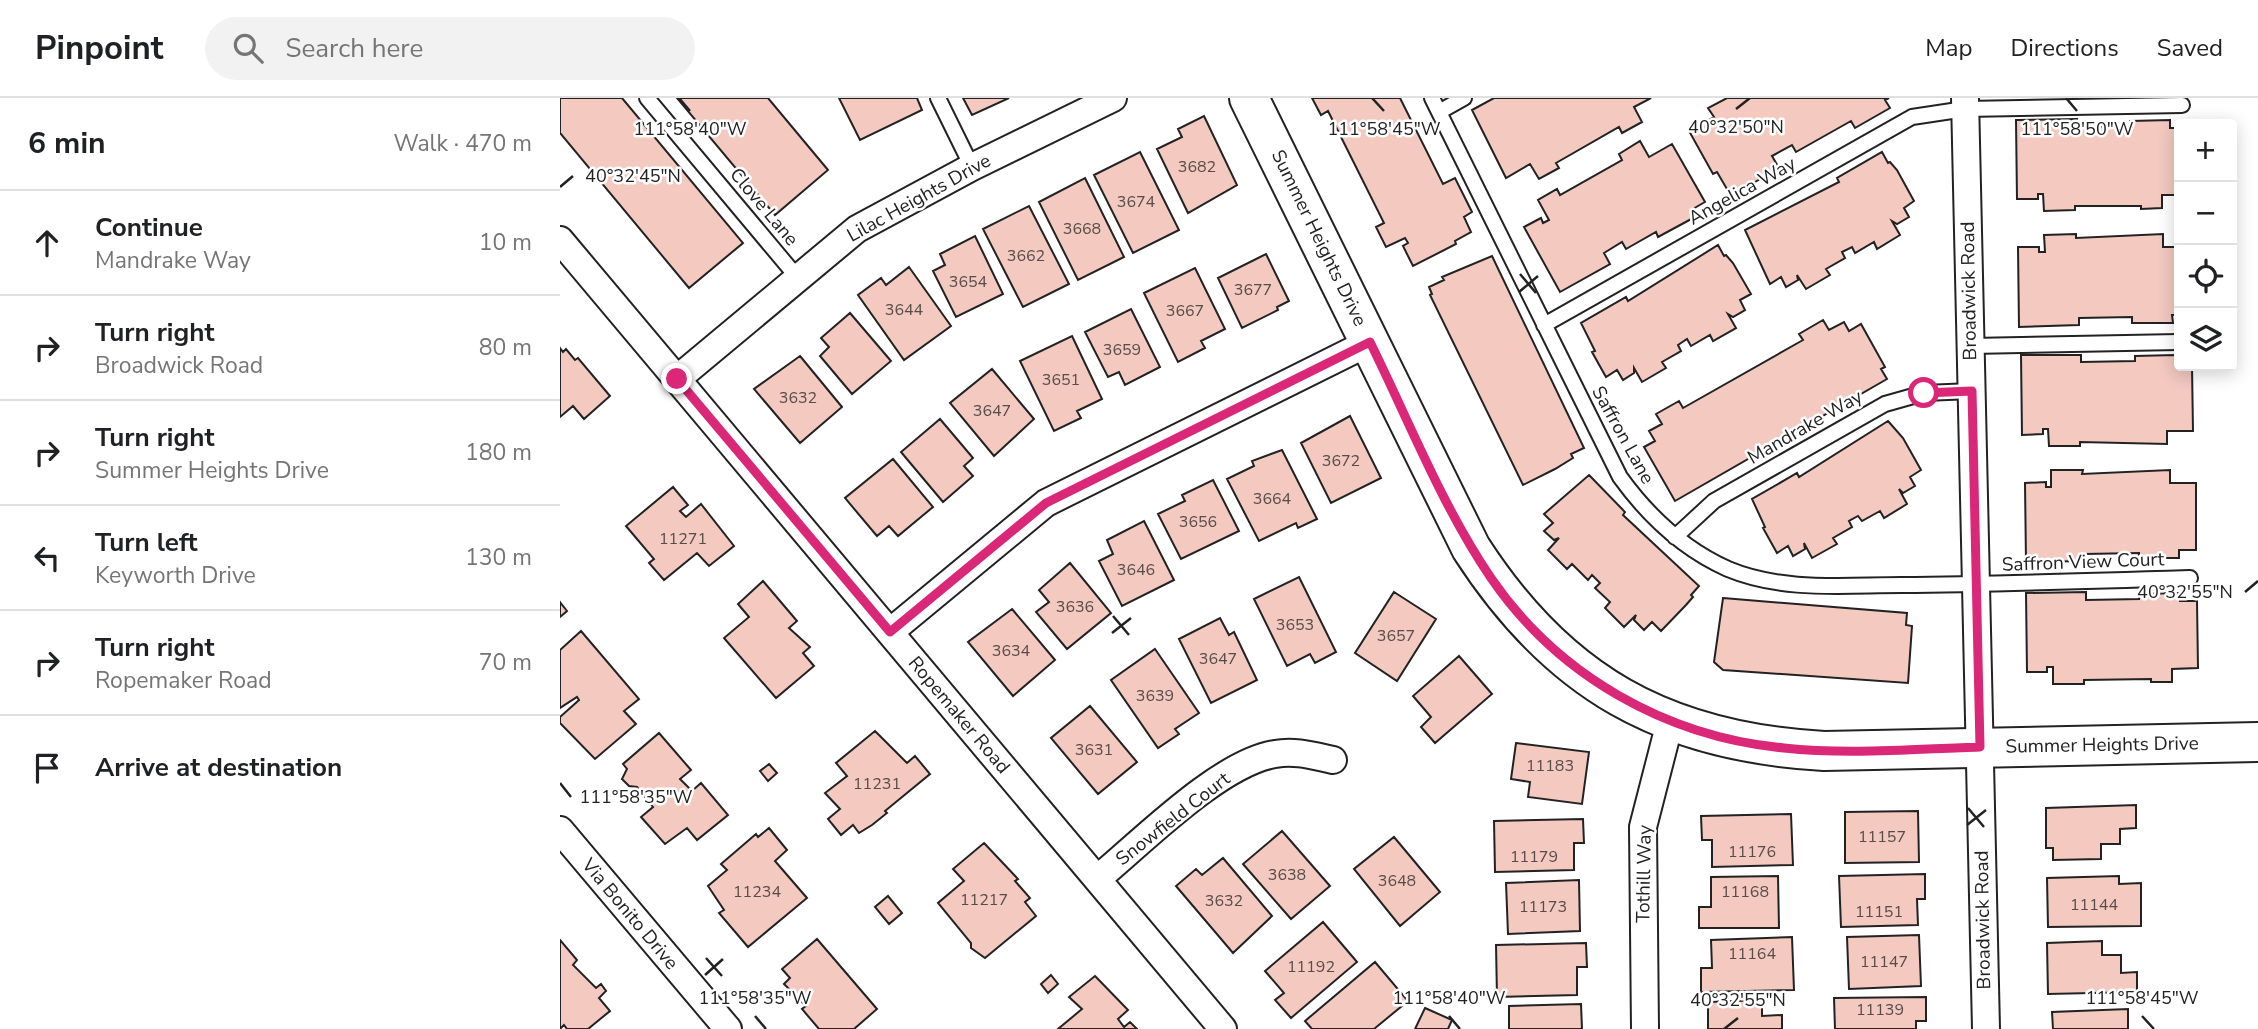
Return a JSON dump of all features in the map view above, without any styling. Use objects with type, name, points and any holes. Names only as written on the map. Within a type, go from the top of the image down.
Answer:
[{"type":"street","name":"Lilac Heights Drive","points":[[677,379],[857,229],[972,167],[1113,98]]},
{"type":"street","name":"Summer Heights Drive","points":[[1249,98],[1471,548],[1516,610],[1542,638],[1591,679],[1635,706],[1670,722],[1707,735],[1784,748],[2258,742]]},
{"type":"street","name":"Broadwick Road","points":[[1965,104],[1986,1029]]},
{"type":"street","name":"Ropemaker Road","points":[[560,240],[1223,1029]]},
{"type":"street","points":[[890,632],[1046,503],[1370,342]]},
{"type":"street","name":"Tothill Way","points":[[1645,1029],[1643,827],[1670,722]]},
{"type":"street","name":"Snowfield Court","points":[[1097,879],[1203,791],[1235,769],[1274,754],[1300,753],[1333,760]]},
{"type":"street","name":"Via Bonito Drive","points":[[560,830],[728,1029]]},
{"type":"lane","name":"Clove Lane","points":[[647,98],[797,277]]},
{"type":"lane","points":[[938,98],[972,167]]},
{"type":"lane","name":"Saffron Lane","points":[[1432,98],[1620,477],[1654,519],[1701,555],[1730,569],[1791,585],[1976,584]]},
{"type":"lane","points":[[1439,112],[1464,98]]},
{"type":"lane","name":"Angelica Way","points":[[1544,325],[1912,117],[1965,104],[2182,105]]},
{"type":"lane","points":[[1971,346],[2174,342]]},
{"type":"lane","name":"Mandrake Way","points":[[1675,537],[1714,501],[1885,404],[1924,393],[1972,391]]},
{"type":"lane","name":"Saffron View Court","points":[[1976,584],[2190,578]]},
{"type":"building","points":[[560,98],[622,98],[743,243],[689,288],[560,133]]},
{"type":"building","points":[[677,98],[768,98],[828,170],[775,215]]},
{"type":"building","points":[[839,98],[917,98],[922,110],[860,140]]},
{"type":"building","points":[[963,98],[1009,98],[972,115]]},
{"type":"building","points":[[1312,98],[1400,98],[1443,184],[1455,178],[1472,212],[1464,217],[1471,232],[1455,241],[1456,244],[1413,266],[1403,246],[1408,243],[1405,238],[1386,247],[1376,227],[1384,223],[1328,111],[1321,115]]},
{"type":"building","points":[[1494,98],[1651,98],[1634,107],[1642,122],[1622,133],[1619,127],[1556,163],[1559,168],[1539,179],[1530,164],[1506,178],[1472,110]]},
{"type":"building","points":[[1727,98],[1889,98],[1885,100],[1890,108],[1855,128],[1851,121],[1796,152],[1792,145],[1772,156],[1779,168],[1731,196],[1717,172],[1713,174],[1689,131],[1714,117],[1708,108]]},
{"type":"building","points":[[1204,116],[1237,185],[1188,213],[1157,149],[1182,137],[1178,129]]},
{"type":"building","points":[[2077,119],[2077,127],[2130,126],[2130,121],[2170,120],[2170,128],[2174,128],[2174,195],[2162,195],[2162,208],[2141,209],[2141,206],[2075,206],[2075,210],[2044,211],[2043,194],[2038,194],[2038,199],[2017,199],[2016,120]]},
{"type":"building","points":[[1640,141],[1649,157],[1672,144],[1705,202],[1691,210],[1695,217],[1658,237],[1656,232],[1626,249],[1622,242],[1604,253],[1610,264],[1560,292],[1524,227],[1541,218],[1543,223],[1549,220],[1538,200],[1557,189],[1560,195],[1622,160],[1619,154]]},
{"type":"building","points":[[1140,152],[1179,230],[1133,253],[1094,175]]},
{"type":"building","points":[[1882,152],[1888,163],[1897,170],[1914,201],[1904,208],[1909,217],[1897,224],[1892,221],[1900,235],[1877,249],[1874,242],[1855,253],[1852,247],[1842,252],[1845,258],[1826,269],[1830,275],[1806,289],[1797,275],[1798,280],[1786,287],[1781,277],[1770,284],[1745,230],[1839,182],[1837,178]]},
{"type":"building","points":[[1085,178],[1124,257],[1078,280],[1039,202]]},
{"type":"building","points":[[1029,206],[1069,284],[1023,307],[983,229]]},
{"type":"building","points":[[2076,234],[2076,238],[2163,234],[2163,247],[2174,247],[2173,323],[2132,323],[2132,317],[2079,318],[2079,325],[2019,327],[2018,247],[2039,247],[2039,252],[2045,252],[2044,235]]},
{"type":"building","points":[[975,236],[1003,294],[956,317],[933,271],[945,265],[940,254]]},
{"type":"building","points":[[1718,245],[1724,256],[1733,263],[1751,294],[1740,300],[1745,310],[1733,317],[1728,314],[1736,328],[1713,341],[1710,335],[1691,346],[1687,339],[1678,345],[1681,351],[1662,362],[1666,368],[1642,382],[1634,368],[1634,373],[1623,380],[1617,370],[1606,377],[1592,352],[1595,351],[1581,323],[1626,297],[1628,301]]},
{"type":"building","points":[[1266,254],[1289,301],[1277,307],[1278,310],[1242,328],[1218,278]]},
{"type":"building","points":[[1492,256],[1584,448],[1571,454],[1573,458],[1555,469],[1523,485],[1430,295],[1432,294],[1429,287],[1444,280],[1442,277]]},
{"type":"building","points":[[909,267],[951,326],[904,360],[858,295],[881,278],[886,285]]},
{"type":"building","points":[[1195,268],[1225,329],[1201,341],[1205,348],[1178,362],[1144,293]]},
{"type":"building","points":[[1131,309],[1160,367],[1125,385],[1119,372],[1108,377],[1085,332]]},
{"type":"building","points":[[850,313],[891,361],[852,394],[820,356],[829,347],[821,338]]},
{"type":"building","points":[[1823,320],[1829,330],[1844,322],[1849,331],[1861,324],[1885,367],[1881,369],[1887,379],[1675,501],[1644,447],[1655,441],[1649,431],[1662,424],[1656,414],[1679,401],[1683,408],[1803,340],[1799,334]]},
{"type":"building","points":[[1072,336],[1102,399],[1077,411],[1081,418],[1054,431],[1020,361]]},
{"type":"building","points":[[560,348],[563,352],[566,349],[575,360],[578,358],[610,396],[584,419],[573,406],[560,417]]},
{"type":"building","points":[[2021,355],[2081,355],[2081,362],[2135,361],[2135,356],[2174,355],[2174,371],[2192,371],[2193,431],[2167,431],[2167,444],[2080,442],[2080,446],[2049,446],[2048,429],[2043,429],[2043,434],[2022,435]]},
{"type":"building","points":[[800,356],[842,407],[800,443],[754,389]]},
{"type":"building","points":[[992,369],[1034,419],[994,456],[950,403]]},
{"type":"building","points":[[1350,416],[1381,478],[1331,503],[1301,443]]},
{"type":"building","points":[[940,419],[973,458],[964,466],[973,476],[943,502],[901,452]]},
{"type":"building","points":[[1888,421],[1903,438],[1921,470],[1910,477],[1915,486],[1903,493],[1899,489],[1907,504],[1884,518],[1880,511],[1862,521],[1858,516],[1849,521],[1852,527],[1833,538],[1837,544],[1812,558],[1804,543],[1805,549],[1793,556],[1788,546],[1777,553],[1763,528],[1765,527],[1752,499],[1797,473],[1799,477]]},
{"type":"building","points":[[1282,450],[1317,519],[1298,528],[1296,523],[1259,541],[1227,479],[1254,466],[1252,461]]},
{"type":"building","points":[[893,459],[933,507],[898,536],[889,526],[877,536],[845,498]]},
{"type":"building","points":[[2051,470],[2083,470],[2082,474],[2170,470],[2170,483],[2196,483],[2196,550],[2179,550],[2179,558],[2139,558],[2139,553],[2085,554],[2086,561],[2026,562],[2025,483],[2046,482],[2046,487],[2051,487]]},
{"type":"building","points":[[1589,475],[1625,512],[1623,515],[1699,586],[1691,595],[1693,597],[1661,631],[1652,622],[1644,630],[1634,620],[1636,615],[1624,627],[1605,608],[1610,602],[1595,588],[1600,583],[1592,575],[1588,580],[1572,564],[1567,569],[1548,550],[1559,538],[1554,540],[1544,531],[1553,523],[1544,514]]},
{"type":"building","points":[[1213,480],[1239,531],[1181,559],[1158,514],[1185,501],[1182,495]]},
{"type":"building","points":[[673,487],[688,505],[680,511],[686,517],[701,504],[734,546],[709,566],[697,553],[664,580],[649,563],[654,559],[626,526]]},
{"type":"building","points":[[1144,521],[1174,580],[1122,606],[1099,561],[1113,554],[1107,540]]},
{"type":"building","points":[[1070,563],[1111,613],[1067,649],[1036,612],[1049,602],[1039,590]]},
{"type":"building","points":[[1299,577],[1336,652],[1315,663],[1310,654],[1287,666],[1254,599]]},
{"type":"building","points":[[763,581],[797,621],[789,628],[810,647],[803,653],[814,666],[776,698],[724,638],[749,617],[738,604]]},
{"type":"building","points":[[1394,592],[1436,619],[1397,681],[1355,653]]},
{"type":"building","points":[[2086,592],[2086,600],[2139,599],[2139,594],[2180,593],[2180,601],[2197,601],[2198,668],[2172,669],[2172,682],[2151,682],[2151,679],[2084,680],[2084,684],[2053,684],[2053,667],[2047,667],[2047,672],[2027,672],[2026,593]]},
{"type":"building","points":[[1723,598],[1907,613],[1906,625],[1912,626],[1908,683],[1723,670],[1714,662]]},
{"type":"building","points":[[560,602],[567,611],[560,617]]},
{"type":"building","points":[[1012,609],[1055,660],[1013,696],[968,642]]},
{"type":"building","points":[[1220,618],[1229,635],[1234,632],[1257,680],[1211,703],[1179,639]]},
{"type":"building","points":[[581,631],[639,699],[624,711],[636,724],[595,759],[560,723],[560,717],[579,700],[577,697],[560,708],[560,650]]},
{"type":"building","points":[[1155,649],[1199,713],[1175,729],[1179,734],[1158,748],[1111,680]]},
{"type":"building","points":[[1459,656],[1492,694],[1435,743],[1421,727],[1431,717],[1413,696]]},
{"type":"building","points":[[1090,706],[1137,762],[1098,794],[1051,738]]},
{"type":"building","points":[[875,731],[907,763],[915,756],[930,774],[872,825],[859,833],[853,825],[841,835],[828,819],[840,809],[825,793],[847,776],[836,763]]},
{"type":"building","points":[[659,733],[691,770],[680,779],[692,791],[701,783],[728,815],[697,840],[687,828],[665,844],[641,817],[653,807],[637,787],[629,786],[622,779],[627,769],[623,764]]},
{"type":"building","points":[[1516,743],[1589,752],[1582,804],[1528,797],[1530,782],[1511,779]]},
{"type":"building","points":[[769,764],[777,773],[768,781],[760,771]]},
{"type":"building","points":[[2136,805],[2136,828],[2120,829],[2120,844],[2101,844],[2101,859],[2053,860],[2053,848],[2046,848],[2046,808]]},
{"type":"building","points":[[1918,811],[1919,862],[1845,863],[1845,812]]},
{"type":"building","points":[[1791,814],[1793,865],[1712,867],[1712,840],[1702,840],[1701,816]]},
{"type":"building","points":[[1583,819],[1584,843],[1574,843],[1574,870],[1495,872],[1494,821]]},
{"type":"building","points":[[769,828],[787,850],[775,861],[807,898],[748,947],[719,913],[724,910],[708,886],[727,870],[721,864],[756,834],[758,837]]},
{"type":"building","points":[[1282,831],[1330,886],[1291,919],[1243,864]]},
{"type":"building","points":[[1394,837],[1440,892],[1400,926],[1354,869]]},
{"type":"building","points":[[984,843],[1018,879],[1015,881],[1030,898],[1025,902],[1036,916],[985,958],[971,948],[971,943],[938,903],[964,881],[953,869]]},
{"type":"building","points":[[1223,858],[1272,916],[1233,953],[1176,886],[1196,869],[1202,875]]},
{"type":"building","points":[[1925,874],[1925,899],[1917,899],[1918,925],[1841,927],[1839,876]]},
{"type":"building","points":[[1778,876],[1779,928],[1699,928],[1699,907],[1711,907],[1711,877]]},
{"type":"building","points":[[2119,876],[2119,884],[2141,883],[2141,926],[2048,927],[2047,878]]},
{"type":"building","points":[[1579,880],[1580,931],[1508,934],[1506,883]]},
{"type":"building","points":[[888,896],[902,913],[889,924],[875,907]]},
{"type":"building","points":[[1323,922],[1357,962],[1291,1018],[1275,1000],[1284,993],[1265,971]]},
{"type":"building","points":[[1919,935],[1921,986],[1849,989],[1847,937]]},
{"type":"building","points":[[1792,937],[1794,990],[1701,992],[1701,968],[1712,968],[1711,940]]},
{"type":"building","points":[[817,939],[877,1009],[854,1029],[819,1029],[802,1009],[806,1006],[784,984],[790,978],[782,969]]},
{"type":"building","points":[[560,940],[577,960],[573,965],[596,988],[601,984],[606,991],[599,998],[610,1011],[588,1029],[567,1029],[564,1025],[560,1029]]},
{"type":"building","points":[[2102,941],[2102,955],[2121,955],[2121,973],[2137,972],[2137,992],[2048,994],[2047,943]]},
{"type":"building","points":[[1586,943],[1587,967],[1577,967],[1577,995],[1497,997],[1496,945]]},
{"type":"building","points":[[1375,962],[1408,1001],[1374,1029],[1312,1029],[1305,1021]]},
{"type":"building","points":[[1051,975],[1058,984],[1048,993],[1041,984]]},
{"type":"building","points":[[1095,976],[1128,1010],[1118,1019],[1124,1027],[1130,1022],[1137,1029],[1058,1029],[1082,1009],[1069,997]]},
{"type":"building","points":[[1926,997],[1926,1021],[1916,1021],[1916,1029],[1835,1029],[1834,998]]},
{"type":"building","points":[[1762,1000],[1762,1016],[1782,1015],[1782,1029],[1708,1029],[1708,1002]]},
{"type":"building","points":[[1581,1004],[1582,1029],[1509,1029],[1509,1006]]},
{"type":"building","points":[[1425,1008],[1452,1020],[1448,1029],[1415,1029]]},
{"type":"building","points":[[2128,1009],[2128,1029],[2053,1029],[2052,1012]]},
{"type":"route","points":[[677,379],[890,632],[1046,503],[1370,342],[1471,548],[1492,580],[1542,638],[1602,686],[1635,706],[1670,722],[1707,735],[1746,743],[1824,751],[1980,747],[1972,391],[1924,393]]}]
